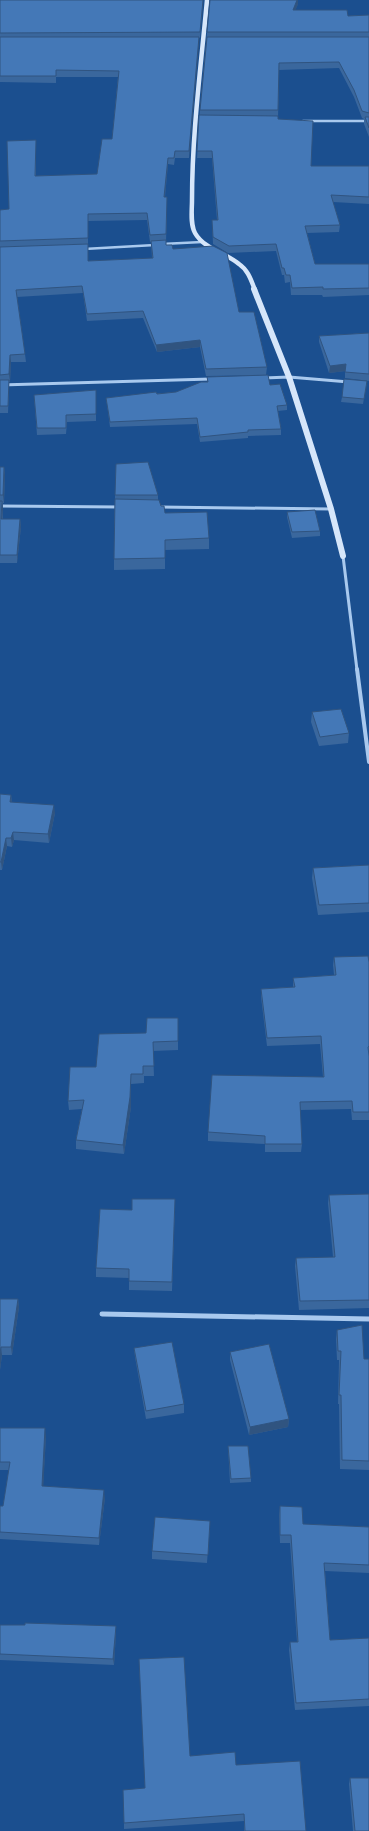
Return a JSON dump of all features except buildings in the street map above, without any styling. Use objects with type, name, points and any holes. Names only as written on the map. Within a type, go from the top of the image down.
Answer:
[{"type":"street","points":[[207,0],[192,184],[192,227],[195,234],[202,242],[240,264],[248,275],[289,377],[343,556],[369,762]]},
{"type":"street","points":[[196,40],[204,40]]},
{"type":"street","points":[[299,120],[369,121]]},
{"type":"street","points":[[76,249],[202,242]]},
{"type":"street","points":[[259,378],[289,377],[353,382]]},
{"type":"street","points":[[0,385],[160,379],[214,379]]},
{"type":"street","points":[[0,506],[126,507]]},
{"type":"street","points":[[157,507],[330,509]]},
{"type":"street","points":[[102,1314],[369,1319]]}]
